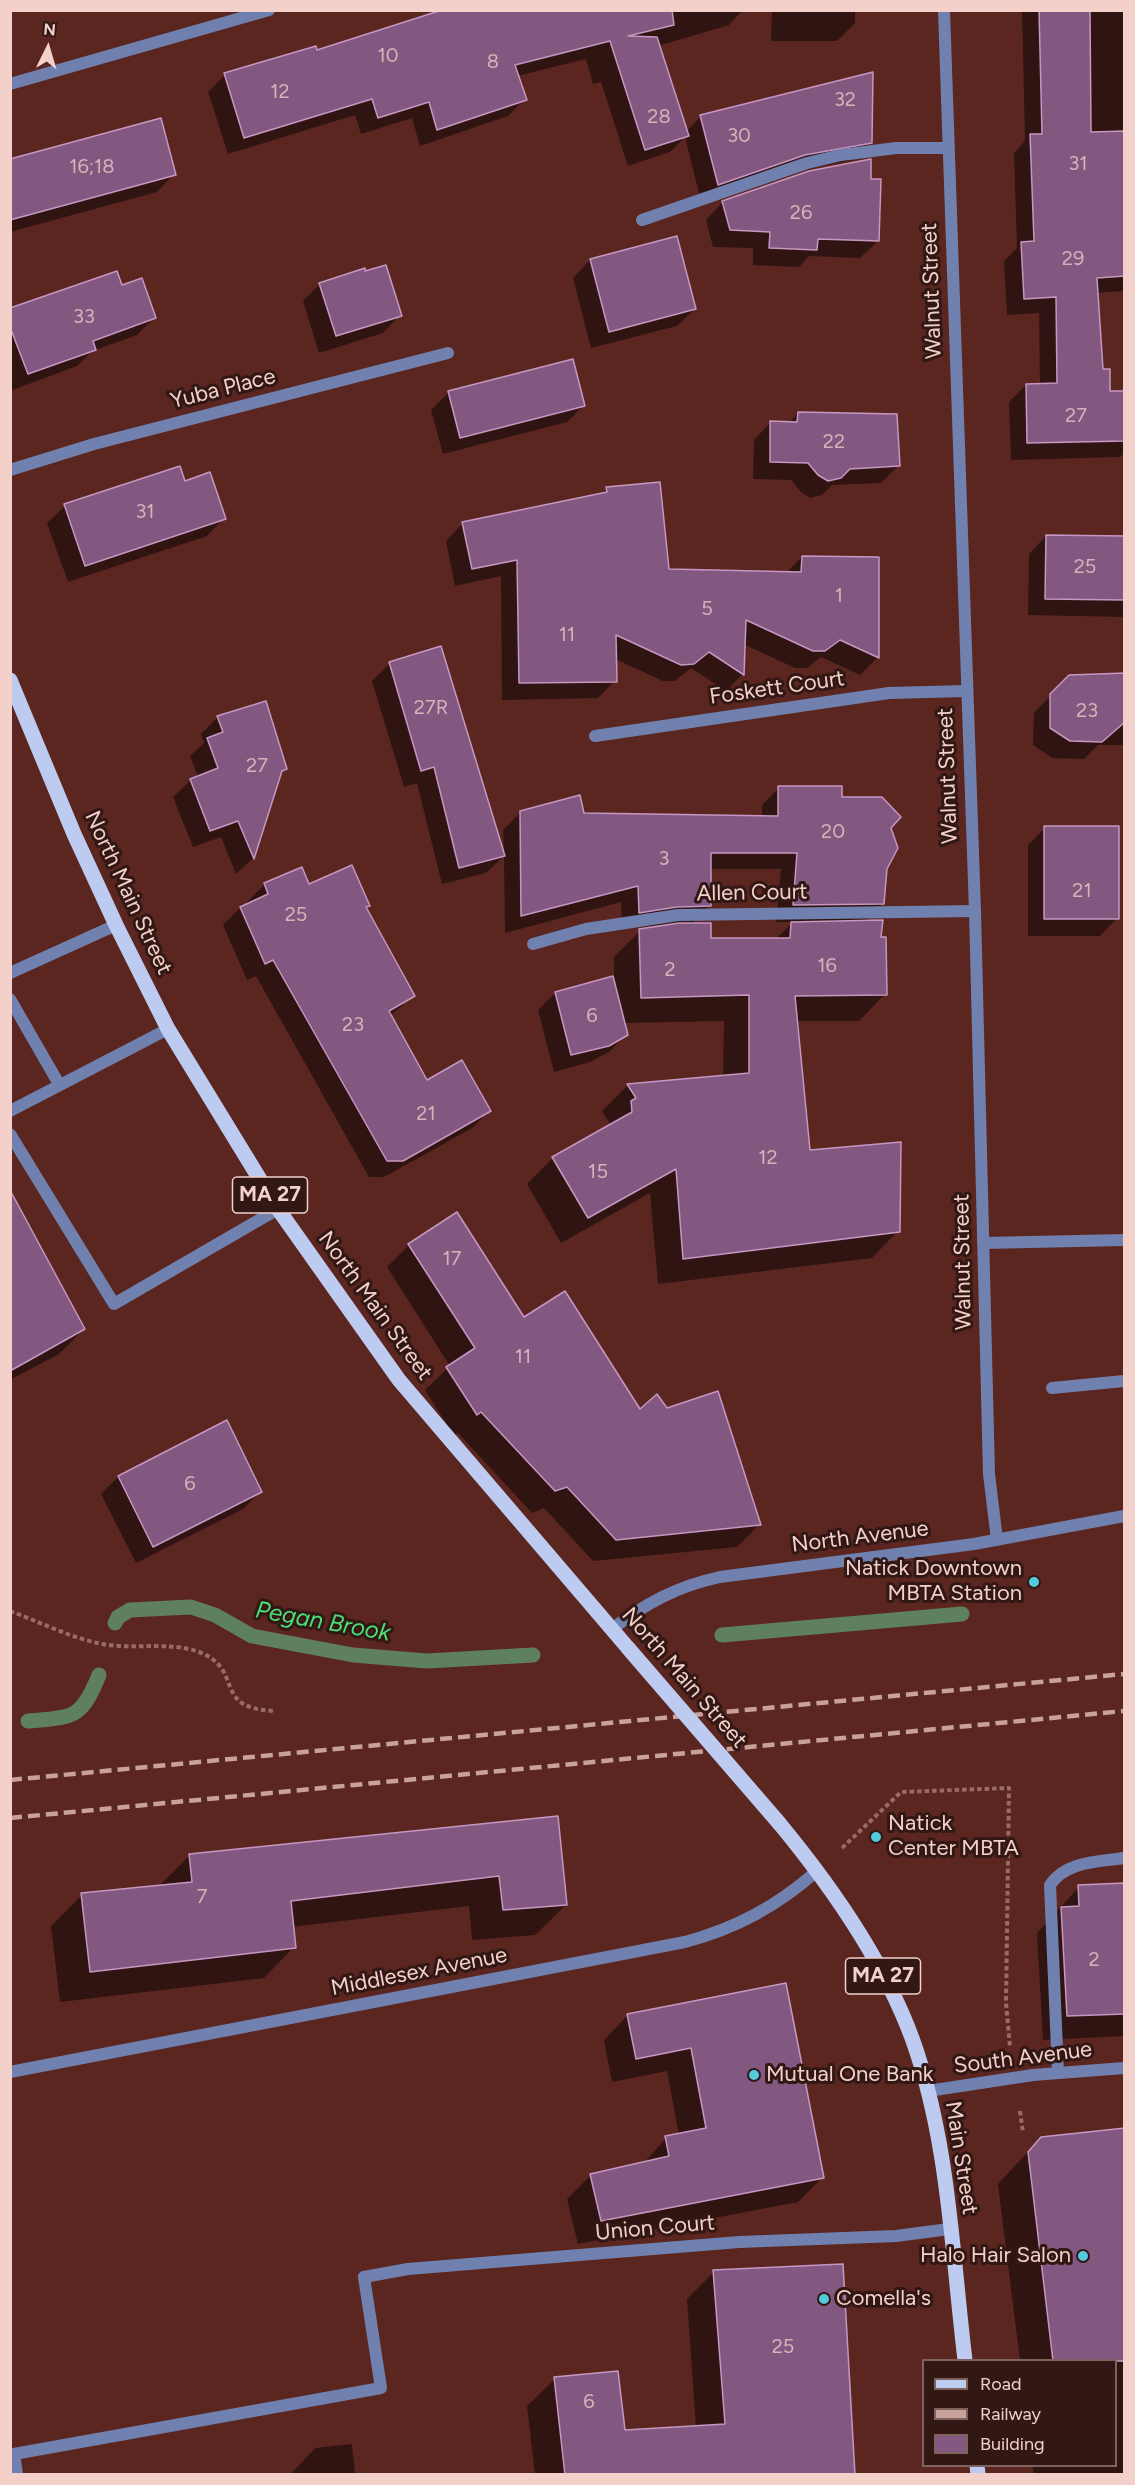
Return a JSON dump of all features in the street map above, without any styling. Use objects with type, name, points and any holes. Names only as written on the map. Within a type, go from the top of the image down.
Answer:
[{"type":"main road","name":"North Main Street","points":[[10,680],[116,925],[168,1029],[278,1209],[399,1380],[779,1822]]},
{"type":"main road","name":"Main Street","points":[[779,1822],[817,1871],[889,1986],[912,2038],[928,2091],[939,2150],[965,2359]]},
{"type":"street","points":[[10,84],[269,10]]},
{"type":"street","name":"Walnut Street","points":[[944,10],[975,911],[989,1474],[997,1540]]},
{"type":"street","points":[[642,220],[807,164],[841,155],[896,148],[948,147]]},
{"type":"street","name":"Yuba Place","points":[[10,470],[94,444],[448,353]]},
{"type":"street","name":"Foskett Court","points":[[595,736],[889,693],[966,691]]},
{"type":"street","name":"Allen Court","points":[[533,944],[586,929],[678,915],[975,911]]},
{"type":"street","points":[[10,973],[116,925]]},
{"type":"street","points":[[10,999],[59,1084]]},
{"type":"street","points":[[10,1111],[168,1029]]},
{"type":"street","points":[[10,1134],[114,1304],[278,1209]]},
{"type":"street","points":[[983,1243],[1125,1240]]},
{"type":"street","points":[[1052,1388],[1125,1381]]},
{"type":"street","name":"North Avenue","points":[[612,1629],[666,1593],[691,1583],[720,1576],[997,1540],[1125,1516]]},
{"type":"street","points":[[1058,2073],[1050,1885],[1056,1876],[1069,1867],[1125,1858]]},
{"type":"street","name":"Middlesex Avenue","points":[[10,2072],[685,1942],[718,1933],[764,1912],[817,1871]]},
{"type":"street","name":"South Avenue","points":[[928,2091],[1014,2078],[1125,2068]]},
{"type":"street","name":"Union Court","points":[[17,2475],[14,2454],[381,2388],[364,2277],[408,2269],[609,2252],[739,2242],[896,2235],[950,2229]]},
{"type":"path","points":[[10,1611],[102,1644],[184,1648],[198,1652],[219,1666],[240,1704],[249,1709],[276,1711]]},
{"type":"path","points":[[817,1871],[901,1792],[1009,1788],[1006,2003],[1023,2133]]},
{"type":"building","points":[[442,10],[672,10],[674,25],[628,36],[657,37],[689,136],[645,150],[610,41],[515,65],[527,100],[437,130],[429,102],[378,118],[372,99],[244,138],[224,73],[316,46],[317,50]]},
{"type":"building","points":[[1039,10],[1090,10],[1091,132],[1125,131],[1125,276],[1097,278],[1103,369],[1110,369],[1110,391],[1125,391],[1125,441],[1027,443],[1026,384],[1057,383],[1056,297],[1024,299],[1021,242],[1034,241],[1030,134],[1042,134]]},
{"type":"building","points":[[873,72],[872,143],[805,155],[718,185],[700,115]]},
{"type":"building","points":[[161,118],[176,175],[10,220],[10,159]]},
{"type":"building","points":[[871,159],[871,179],[881,179],[879,241],[818,239],[817,250],[769,248],[770,232],[730,230],[722,201],[809,171]]},
{"type":"building","points":[[677,236],[696,309],[609,332],[590,259]]},
{"type":"building","points":[[386,265],[402,316],[336,336],[319,283],[365,268],[365,271]]},
{"type":"building","points":[[117,271],[122,285],[142,278],[156,318],[93,341],[96,350],[28,374],[10,327],[10,308]]},
{"type":"building","points":[[573,359],[585,406],[460,438],[448,391]]},
{"type":"building","points":[[798,412],[897,414],[900,466],[850,469],[841,478],[828,481],[818,475],[808,463],[770,462],[770,421],[797,422]]},
{"type":"building","points":[[180,466],[185,481],[210,472],[226,519],[85,566],[64,504]]},
{"type":"building","points":[[660,482],[669,569],[801,572],[802,556],[879,557],[879,658],[840,640],[825,651],[813,651],[746,620],[744,675],[709,652],[694,664],[681,665],[616,635],[617,682],[519,683],[517,560],[472,569],[462,522],[607,492],[606,487]]},
{"type":"building","points":[[1046,535],[1125,536],[1125,600],[1045,599]]},
{"type":"building","points":[[441,646],[505,856],[459,868],[434,767],[421,771],[389,662]]},
{"type":"building","points":[[1125,673],[1125,722],[1102,742],[1070,741],[1050,728],[1050,694],[1069,675]]},
{"type":"building","points":[[266,701],[287,769],[282,771],[254,859],[238,821],[210,831],[190,779],[218,768],[207,738],[223,732],[217,716]]},
{"type":"building","points":[[778,786],[842,786],[842,797],[882,797],[901,817],[891,828],[898,848],[887,869],[884,904],[793,905],[797,853],[711,853],[711,906],[677,907],[639,913],[638,886],[521,916],[520,811],[580,795],[584,813],[778,816]]},
{"type":"building","points":[[1044,826],[1119,826],[1119,919],[1044,919]]},
{"type":"building","points":[[352,865],[370,906],[366,907],[415,996],[389,1011],[427,1080],[462,1060],[491,1111],[403,1161],[387,1161],[273,960],[265,964],[240,907],[268,894],[264,883],[302,867],[309,884]]},
{"type":"building","points":[[883,920],[881,937],[886,937],[887,995],[795,996],[810,1150],[901,1142],[900,1232],[683,1259],[676,1169],[588,1218],[552,1157],[632,1112],[631,1101],[636,1098],[627,1084],[749,1073],[749,995],[641,998],[639,929],[679,923],[711,923],[711,938],[790,938],[791,922]]},
{"type":"building","points":[[613,976],[628,1035],[609,1046],[571,1055],[555,992]]},
{"type":"building","points":[[10,1190],[85,1329],[10,1371]]},
{"type":"building","points":[[457,1212],[524,1317],[565,1291],[640,1409],[657,1394],[667,1408],[718,1391],[761,1525],[616,1540],[567,1487],[555,1491],[481,1412],[477,1415],[446,1367],[475,1348],[408,1244]]},
{"type":"building","points":[[227,1420],[262,1492],[153,1547],[118,1476]]},
{"type":"building","points":[[558,1816],[567,1905],[503,1910],[499,1876],[291,1901],[296,1948],[90,1972],[81,1893],[192,1882],[189,1854]]},
{"type":"building","points":[[1125,1883],[1125,2014],[1067,2016],[1061,1907],[1079,1906],[1078,1885]]},
{"type":"building","points":[[786,1983],[824,2178],[601,2221],[590,2174],[669,2156],[665,2136],[706,2128],[691,2048],[636,2059],[627,2014]]},
{"type":"building","name":"Halo Hair Salon","points":[[1125,2128],[1125,2361],[1053,2359],[1028,2152],[1041,2137]]},
{"type":"building","points":[[843,2264],[855,2475],[565,2475],[554,2377],[618,2371],[625,2430],[725,2424],[713,2270]]},
{"type":"waterway","name":"Pegan Brook","points":[[115,1623],[118,1617],[130,1610],[191,1607],[215,1615],[252,1636],[353,1655],[427,1661],[533,1655]]},
{"type":"waterway","name":"Pegan Brook","points":[[722,1635],[962,1614]]},
{"type":"waterway","name":"Pegan Brook","points":[[28,1721],[65,1717],[74,1713],[87,1701],[99,1675]]},
{"type":"railway","points":[[10,1780],[1124,1674]]},
{"type":"railway","points":[[10,1818],[1124,1711]]},
{"type":"place","name":"Natick Downtown MBTA Station","points":[[1034,1582]]},
{"type":"place","name":"Natick Center MBTA","points":[[876,1837]]},
{"type":"place","name":"Mutual One Bank","points":[[754,2075]]},
{"type":"place","name":"Halo Hair Salon","points":[[1083,2256]]},
{"type":"place","name":"Comella's","points":[[824,2299]]}]
